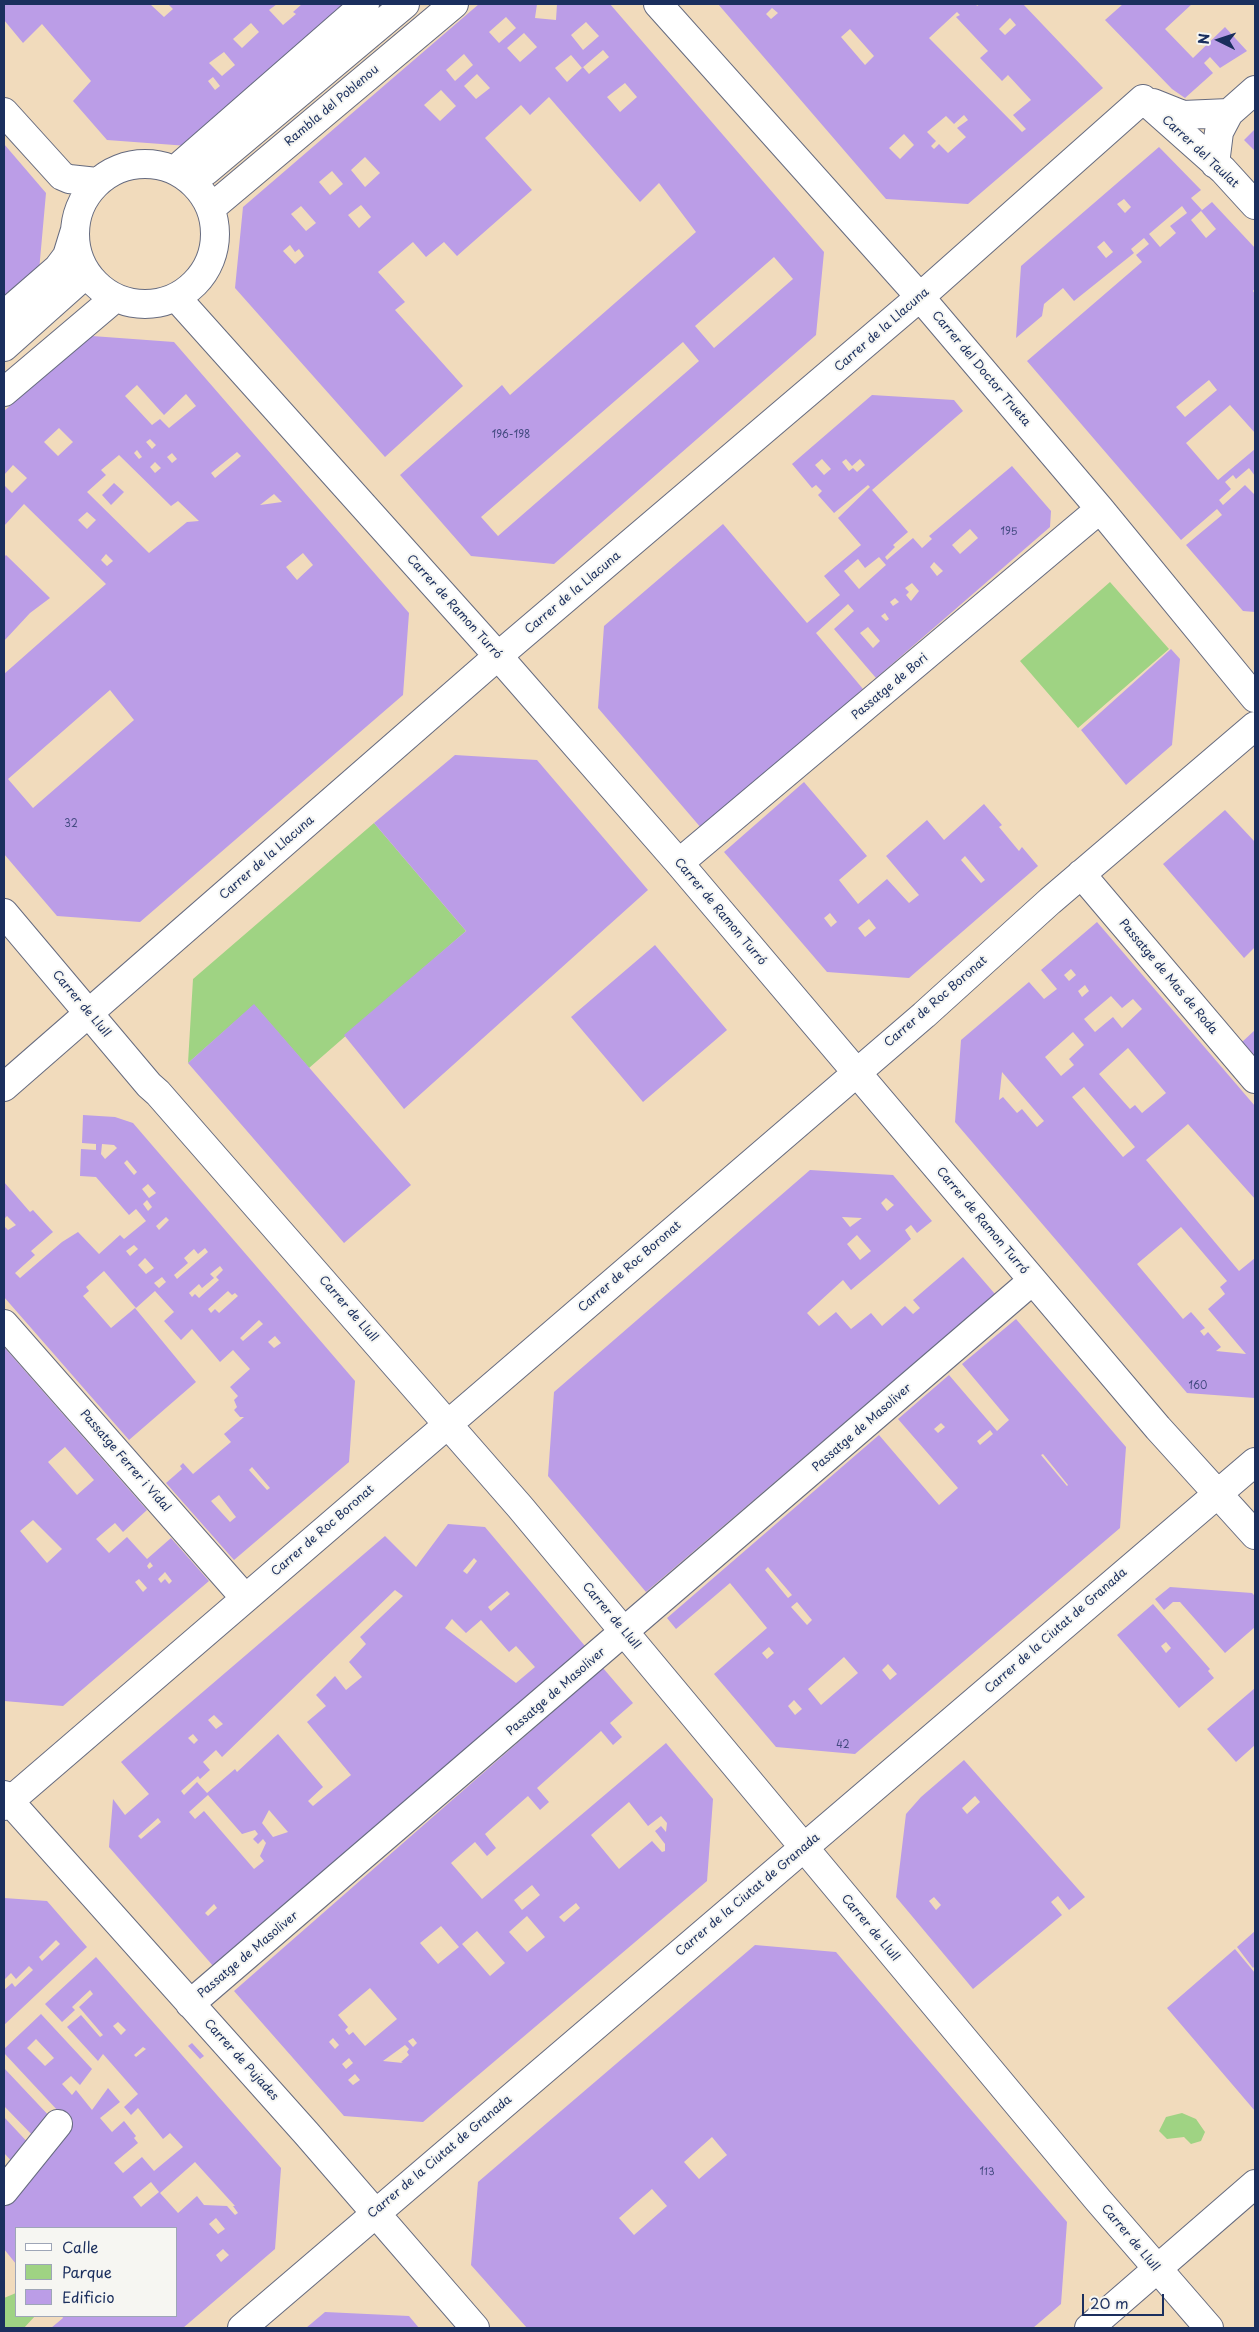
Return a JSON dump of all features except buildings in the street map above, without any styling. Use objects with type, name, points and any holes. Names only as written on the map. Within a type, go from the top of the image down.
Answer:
[{"type":"street","points":[[176,170],[365,4]]},
{"type":"street","name":"Rambla del Poblenou","points":[[211,208],[454,4]]},
{"type":"street","name":"Carrer del Doctor Trueta","points":[[658,4],[920,297],[1100,509],[1255,698]]},
{"type":"street","points":[[206,171],[399,6]]},
{"type":"street","points":[[1215,164],[1219,132],[1229,113],[1255,90]]},
{"type":"street","points":[[1144,99],[1183,114],[1229,113]]},
{"type":"street","name":"Carrer de la Llacuna","points":[[4,1087],[498,656],[920,297],[1144,99]]},
{"type":"street","name":"Carrer del Taulat","points":[[1144,99],[1215,164],[1255,205]]},
{"type":"street","points":[[4,112],[62,176],[69,179],[97,182]]},
{"type":"street","points":[[4,316],[58,268],[66,256],[82,203],[97,182],[118,169],[147,163],[176,170],[193,182],[211,208],[215,240],[210,260],[202,276],[190,288],[176,297],[150,304],[115,298],[96,285],[87,274],[76,244],[75,229]]},
{"type":"street","points":[[4,347],[78,281]]},
{"type":"street","name":"Carrer de Ramon Turró","points":[[176,297],[498,656],[679,863],[1032,1281],[1158,1428],[1255,1535]]},
{"type":"street","points":[[4,392],[115,298]]},
{"type":"street","name":"Passatge de Bori","points":[[679,863],[1100,509]]},
{"type":"street","name":"Carrer de Roc Boronat","points":[[6,1801],[448,1424],[856,1071],[924,1015],[1081,874],[1255,726]]},
{"type":"street","name":"Passatge de Mas de Roda","points":[[1081,874],[1255,1079]]},
{"type":"street","name":"Carrer de Llull","points":[[4,913],[149,1085],[158,1092],[448,1424],[625,1633],[1156,2270],[1209,2328]]},
{"type":"street","name":"Passatge de Masoliver","points":[[190,2004],[625,1633],[639,1618],[1032,1281]]},
{"type":"street","name":"Passatge Ferrer i Vidal","points":[[4,1324],[245,1598]]},
{"type":"street","name":"Carrer de la Ciutat de Granada","points":[[242,2328],[375,2212],[1255,1462]]},
{"type":"street","name":"Carrer de Pujades","points":[[6,1801],[190,2004],[476,2328]]},
{"type":"street","points":[[4,2191],[58,2124]]},
{"type":"street","points":[[1090,2328],[1255,2184]]},
{"type":"green space","points":[[1110,582],[1169,649],[1078,728],[1020,661]]},
{"type":"green space","points":[[374,823],[466,931],[309,1068],[254,1005],[188,1063],[193,979]]},
{"type":"green space","points":[[1182,2113],[1196,2119],[1205,2132],[1201,2141],[1191,2144],[1184,2137],[1167,2139],[1159,2131],[1166,2117]]},
{"type":"green space","points":[[15,2293],[15,2317],[34,2317],[24,2328],[4,2328],[4,2298]]}]
